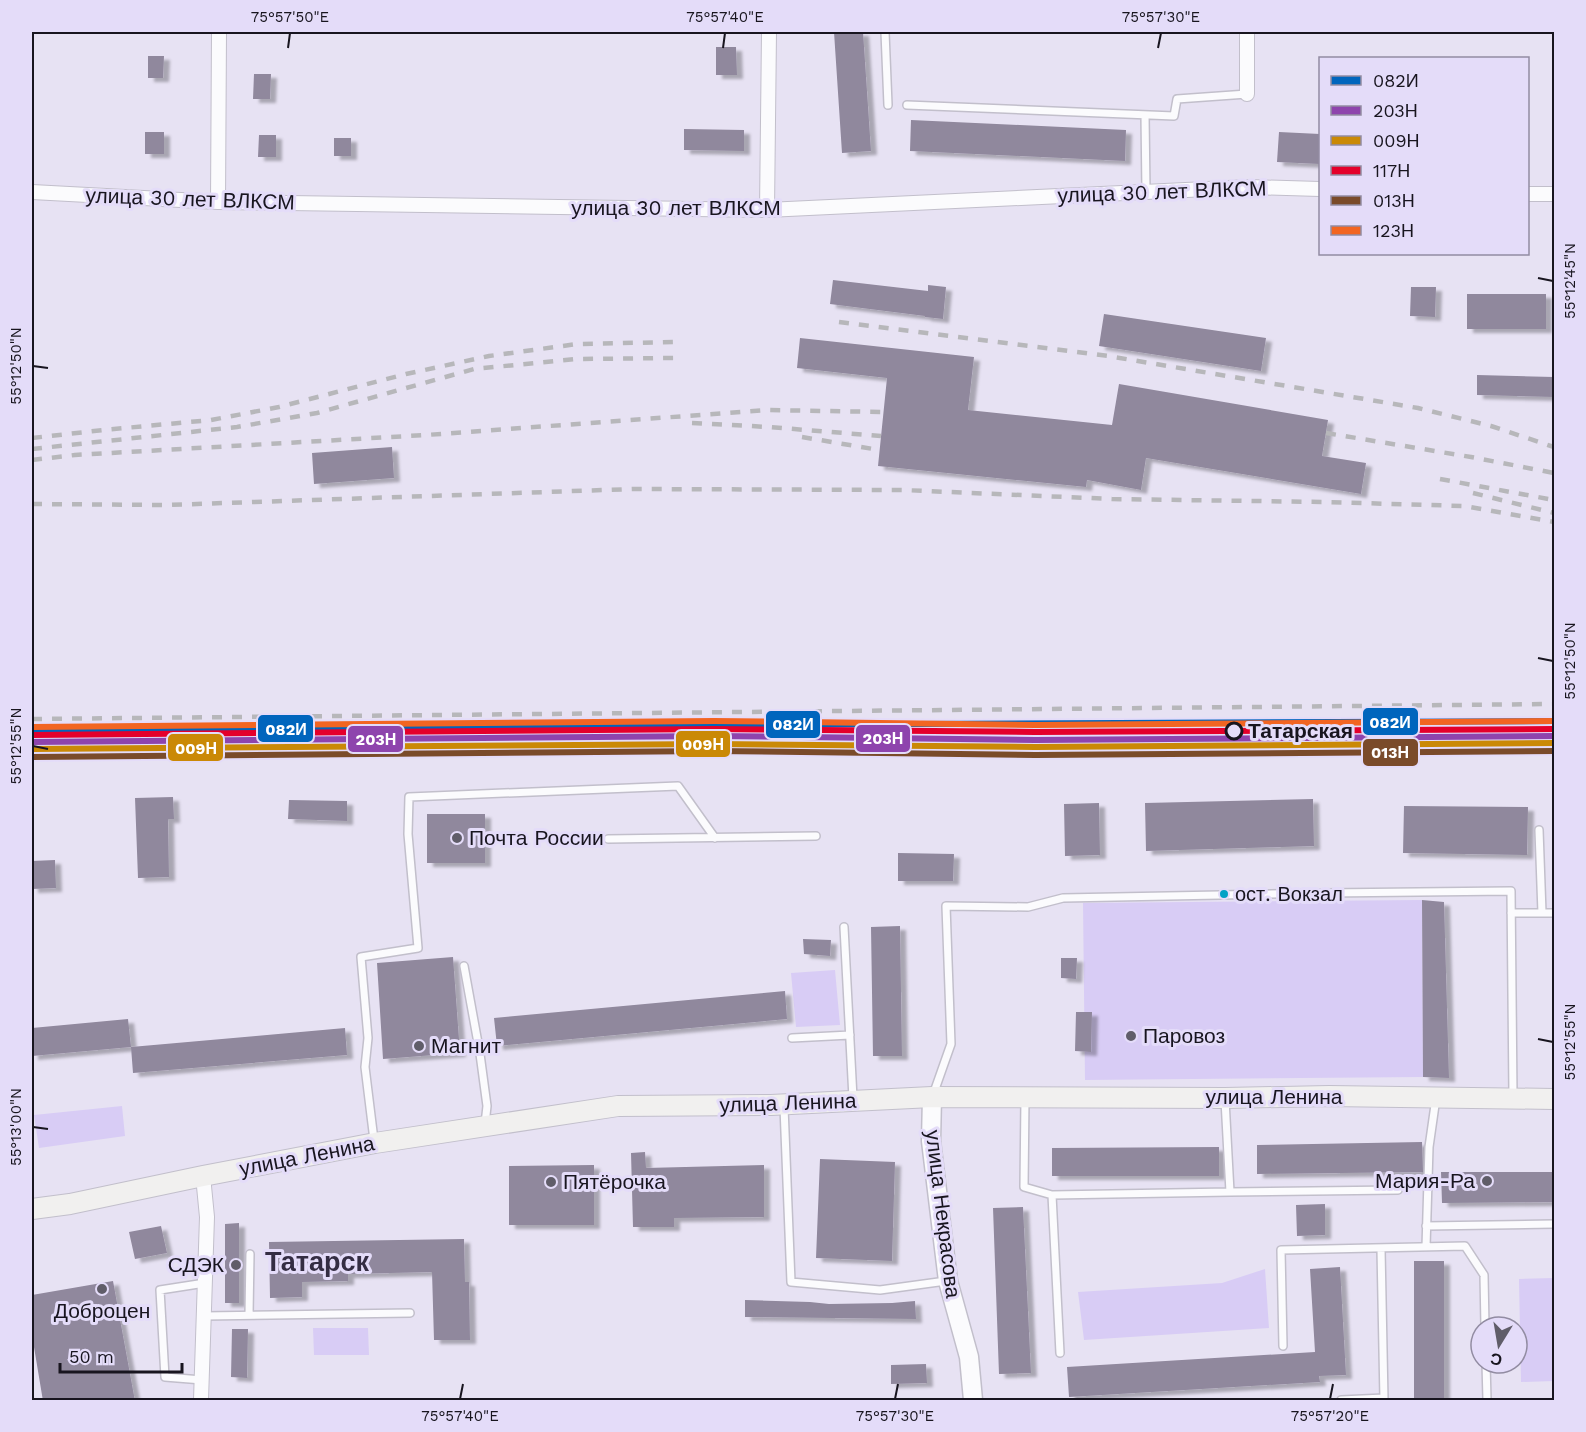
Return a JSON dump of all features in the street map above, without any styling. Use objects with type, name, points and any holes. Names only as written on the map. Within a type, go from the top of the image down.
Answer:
[{"type":"main road","name":"улица Ленина","points":[[32,1209],[70,1204],[375,1143],[618,1106],[783,1104],[932,1097],[1025,1096],[1554,1099]]},
{"type":"street","points":[[218,202],[219,32]]},
{"type":"street","points":[[767,210],[769,32]]},
{"type":"street","points":[[1247,32],[1248,94]]},
{"type":"street","name":"улица 30 лет ВЛКСМ","points":[[32,192],[218,202],[767,210],[1249,187],[1319,189]]},
{"type":"street","points":[[1529,194],[1554,194]]},
{"type":"street","name":"улица Некрасова","points":[[932,1097],[931,1141],[948,1281],[969,1357],[973,1401]]},
{"type":"street","points":[[201,1401],[207,1217],[203,1176]]},
{"type":"lane","points":[[885,32],[888,105]]},
{"type":"lane","points":[[907,105],[1174,116],[1178,99],[1248,94]]},
{"type":"lane","points":[[1145,115],[1146,192]]},
{"type":"lane","points":[[375,1143],[365,1067],[368,1038],[361,957],[418,948],[408,834],[409,797],[678,786],[715,838]]},
{"type":"lane","points":[[1539,830],[1542,913]]},
{"type":"lane","points":[[608,839],[816,836]]},
{"type":"lane","points":[[932,1097],[951,1044],[946,906],[1028,907],[1063,898],[1326,892],[1511,891],[1513,1099]]},
{"type":"lane","points":[[1511,914],[1554,913]]},
{"type":"lane","points":[[844,927],[853,1101]]},
{"type":"lane","points":[[464,966],[487,1106],[484,1126]]},
{"type":"lane","points":[[792,1038],[850,1035]]},
{"type":"lane","points":[[1025,1096],[1024,1187],[1052,1195],[1398,1190]]},
{"type":"lane","points":[[1225,1098],[1230,1192]]},
{"type":"lane","points":[[1426,1247],[1429,1147],[1436,1098]]},
{"type":"lane","points":[[783,1104],[791,1282],[880,1290],[948,1281]]},
{"type":"lane","points":[[1052,1195],[1060,1353]]},
{"type":"lane","points":[[1426,1226],[1554,1224]]},
{"type":"lane","points":[[1283,1346],[1281,1250],[1465,1246],[1484,1275],[1485,1315]]},
{"type":"lane","points":[[1341,1401],[1384,1399],[1381,1249]]},
{"type":"lane","points":[[249,1315],[250,1254]]},
{"type":"lane","points":[[202,1380],[165,1377],[160,1290],[205,1283]]},
{"type":"lane","points":[[204,1316],[410,1312]]},
{"type":"lane","points":[[1486,1375],[1487,1401]]},
{"type":"shaded area","points":[[1422,900],[1423,1077],[1085,1080],[1083,903]]},
{"type":"shaded area","points":[[835,970],[840,1025],[796,1027],[791,973]]},
{"type":"shaded area","points":[[122,1106],[125,1136],[39,1148],[34,1115]]},
{"type":"shaded area","points":[[1265,1269],[1269,1328],[1084,1340],[1078,1292],[1222,1283]]},
{"type":"shaded area","points":[[1554,1278],[1554,1381],[1521,1382],[1521,1375],[1529,1375],[1529,1315],[1520,1315],[1519,1279]]},
{"type":"shaded area","points":[[313,1328],[368,1328],[369,1355],[314,1355]]},
{"type":"building","points":[[834,32],[863,32],[871,151],[842,153]]},
{"type":"building","points":[[716,47],[736,47],[737,75],[716,75]]},
{"type":"building","points":[[148,56],[164,56],[163,78],[148,78]]},
{"type":"building","points":[[254,74],[271,74],[270,99],[253,99]]},
{"type":"building","points":[[911,120],[1126,130],[1125,161],[910,151]]},
{"type":"building","points":[[684,129],[744,130],[744,151],[684,150]]},
{"type":"building","points":[[145,132],[164,132],[164,154],[145,154]]},
{"type":"building","points":[[1279,132],[1319,134],[1319,164],[1277,162]]},
{"type":"building","points":[[259,135],[276,135],[276,157],[258,157]]},
{"type":"building","points":[[334,138],[351,138],[351,156],[334,156]]},
{"type":"building","points":[[833,280],[928,291],[928,285],[946,287],[943,319],[830,304]]},
{"type":"building","points":[[1411,287],[1436,287],[1435,317],[1410,316]]},
{"type":"building","points":[[1467,294],[1546,294],[1546,329],[1467,329]]},
{"type":"building","points":[[1104,314],[1266,338],[1261,371],[1099,346]]},
{"type":"building","points":[[800,338],[974,357],[968,410],[1112,425],[1119,384],[1328,420],[1322,456],[1366,463],[1361,494],[1146,458],[1141,490],[1087,480],[1086,487],[878,466],[887,378],[797,368]]},
{"type":"building","points":[[1477,375],[1554,377],[1554,397],[1477,395]]},
{"type":"building","points":[[392,447],[394,478],[314,484],[312,453]]},
{"type":"building","points":[[173,797],[174,819],[168,819],[169,877],[138,878],[135,798]]},
{"type":"building","name":"Татарская","points":[[1313,799],[1314,846],[1146,851],[1145,803]]},
{"type":"building","points":[[289,800],[347,801],[347,821],[288,819]]},
{"type":"building","points":[[1099,803],[1100,855],[1065,856],[1064,804]]},
{"type":"building","points":[[1404,806],[1528,807],[1527,855],[1403,853]]},
{"type":"building","points":[[427,814],[485,814],[485,863],[427,863]]},
{"type":"building","points":[[898,853],[954,854],[953,881],[898,881]]},
{"type":"building","points":[[55,860],[56,888],[32,889],[32,861]]},
{"type":"building","points":[[1422,900],[1444,902],[1449,1078],[1423,1077]]},
{"type":"building","points":[[900,926],[902,1056],[873,1056],[871,927]]},
{"type":"building","points":[[803,939],[831,940],[830,956],[804,954]]},
{"type":"building","points":[[453,957],[460,1053],[383,1059],[377,963]]},
{"type":"building","points":[[1061,958],[1077,958],[1076,979],[1061,978]]},
{"type":"building","points":[[785,991],[787,1019],[497,1046],[494,1018]]},
{"type":"building","points":[[1076,1012],[1092,1012],[1091,1052],[1075,1051]]},
{"type":"building","points":[[128,1019],[131,1047],[32,1056],[32,1028]]},
{"type":"building","points":[[345,1028],[347,1055],[133,1073],[131,1047]]},
{"type":"building","points":[[1422,1142],[1423,1172],[1257,1174],[1257,1145]]},
{"type":"building","points":[[1219,1147],[1219,1176],[1052,1176],[1052,1148]]},
{"type":"building","points":[[645,1152],[646,1168],[764,1165],[764,1217],[674,1218],[674,1227],[633,1227],[631,1153]]},
{"type":"building","points":[[820,1159],[895,1162],[892,1261],[816,1258]]},
{"type":"building","points":[[594,1165],[594,1225],[509,1225],[509,1166]]},
{"type":"building","points":[[1441,1172],[1554,1172],[1554,1202],[1442,1203]]},
{"type":"building","points":[[1325,1204],[1325,1235],[1297,1236],[1296,1205]]},
{"type":"building","points":[[1023,1207],[1031,1373],[999,1374],[993,1208]]},
{"type":"building","points":[[239,1223],[239,1303],[225,1303],[225,1224]]},
{"type":"building","points":[[161,1226],[167,1253],[135,1259],[129,1232]]},
{"type":"building","points":[[464,1239],[465,1282],[469,1282],[470,1340],[434,1340],[432,1272],[348,1274],[348,1281],[302,1282],[302,1297],[270,1298],[269,1242]]},
{"type":"building","points":[[1414,1261],[1444,1261],[1444,1401],[1414,1401]]},
{"type":"building","points":[[1340,1267],[1346,1375],[1319,1376],[1320,1382],[1069,1397],[1067,1367],[1315,1352],[1310,1269]]},
{"type":"building","points":[[113,1281],[135,1401],[43,1401],[32,1335],[32,1295]]},
{"type":"building","points":[[745,1300],[829,1304],[915,1301],[916,1319],[745,1317]]},
{"type":"building","points":[[232,1329],[248,1329],[247,1378],[231,1377]]},
{"type":"building","points":[[926,1364],[927,1383],[891,1384],[891,1365]]},
{"type":"railway","points":[[839,322],[1108,356],[1418,408],[1491,426],[1554,447]]},
{"type":"railway","points":[[32,438],[211,420],[279,407],[406,374],[489,356],[577,344],[674,342]]},
{"type":"railway","points":[[32,449],[237,427],[317,413],[474,369],[576,359],[675,358]]},
{"type":"railway","points":[[32,460],[75,455],[426,435],[768,410],[883,412]]},
{"type":"railway","points":[[692,423],[881,436]]},
{"type":"railway","points":[[1326,433],[1554,473]]},
{"type":"railway","points":[[802,437],[879,450]]},
{"type":"railway","points":[[1440,479],[1554,500]]},
{"type":"railway","points":[[32,504],[167,505],[633,489],[903,490],[1112,499],[1464,506],[1554,522]]},
{"type":"railway","points":[[1473,493],[1554,513]]},
{"type":"railway","points":[[32,719],[1554,704]]},
{"type":"transit line","name":"123Н","points":[[32,727],[714,721],[1035,725],[1554,721]]},
{"type":"transit line","name":"082И","points":[[32,731],[1554,721]]},
{"type":"transit line","name":"117Н","points":[[32,735],[714,729],[1035,732],[1554,729]]},
{"type":"transit line","name":"203Н","points":[[32,742],[714,736],[1035,740],[1554,736]]},
{"type":"transit line","name":"009Н","points":[[32,749],[714,744],[1035,747],[1554,743]]},
{"type":"transit line","name":"013Н","points":[[32,757],[714,751],[1035,755],[1554,751]]},
{"type":"place","name":"Татарская","points":[[1234,731]]},
{"type":"place","name":"Почта России","points":[[457,838]]},
{"type":"place","name":"ост. Вокзал","points":[[1224,894]]},
{"type":"place","name":"Паровоз","points":[[1131,1036]]},
{"type":"place","name":"Магнит","points":[[419,1046]]},
{"type":"place","name":"Мария-Ра","points":[[1487,1181]]},
{"type":"place","name":"Пятёрочка","points":[[551,1182]]},
{"type":"place","name":"СДЭК","points":[[236,1265]]},
{"type":"place","name":"Доброцен","points":[[102,1289]]},
{"type":"district","name":"Татарск","points":[[317,1262]]}]
